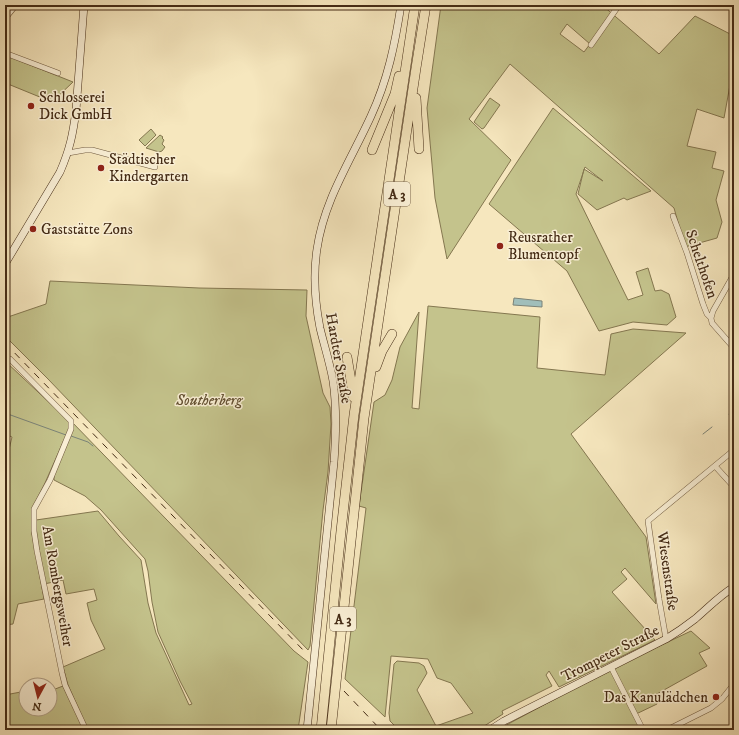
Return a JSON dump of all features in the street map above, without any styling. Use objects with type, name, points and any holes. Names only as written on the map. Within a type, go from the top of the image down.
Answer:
[{"type":"highway","name":"A 3","points":[[321,730],[354,415],[415,5]]},
{"type":"highway","name":"A 3","points":[[332,730],[364,418],[426,5]]},
{"type":"highway","points":[[372,150],[395,94],[401,61],[408,51]]},
{"type":"highway","points":[[416,68],[416,108],[419,149]]},
{"type":"highway","points":[[370,383],[375,374],[377,363],[382,351],[392,334]]},
{"type":"highway","points":[[347,357],[354,415]]},
{"type":"main road","points":[[5,264],[60,172],[72,140],[84,5]]},
{"type":"main road","name":"Hardter Straße","points":[[307,730],[336,430],[336,412],[332,380],[317,309],[315,289],[317,249],[323,222],[338,182],[372,115],[382,91],[393,53],[401,5]]},
{"type":"main road","name":"Trompeter Straße","points":[[490,730],[504,721],[666,639],[694,620],[722,594],[734,588]]},
{"type":"street","points":[[7,16],[16,5]]},
{"type":"street","points":[[591,45],[619,5]]},
{"type":"street","points":[[5,53],[58,73]]},
{"type":"street","points":[[68,153],[92,150],[155,167]]},
{"type":"street","name":"Schelthofen","points":[[673,216],[707,314],[734,348]]},
{"type":"street","points":[[711,318],[713,311],[734,274]]},
{"type":"street","name":"Am Rombergsweiher","points":[[5,357],[10,359],[71,421],[71,429],[50,480],[34,509],[34,531],[43,584],[62,673],[86,730]]},
{"type":"street","name":"Wiesenstraße","points":[[666,639],[648,521],[734,450]]},
{"type":"street","points":[[715,466],[734,487]]},
{"type":"street","points":[[611,667],[643,730]]},
{"type":"street","points":[[667,730],[711,708],[722,699],[734,684]]},
{"type":"green space","points":[[441,5],[602,5],[659,54],[695,16],[734,36],[734,63],[724,118],[697,109],[687,146],[716,152],[712,168],[724,171],[716,200],[722,222],[717,238],[685,247],[674,208],[510,64],[469,119],[511,160],[447,259],[435,198],[427,108]],"holes":[[[567,24],[590,44],[584,52],[560,34]]]},
{"type":"green space","points":[[5,55],[73,82],[52,102],[8,84],[5,85]]},
{"type":"green space","points":[[490,98],[500,105],[482,129],[474,122]]},
{"type":"green space","points":[[553,108],[651,191],[627,200],[624,198],[597,210],[578,194],[583,173],[576,194],[628,300],[643,295],[636,272],[648,268],[655,291],[661,290],[669,294],[676,317],[667,325],[633,322],[599,331],[567,271],[489,204]],"holes":[[[585,167],[603,181],[584,169]]]},
{"type":"green space","points":[[151,129],[156,135],[145,146],[139,140]]},
{"type":"green space","points":[[160,135],[163,137],[162,138],[164,140],[162,144],[165,147],[162,151],[159,152],[146,148]]},
{"type":"green space","name":"Southerberg","points":[[50,281],[199,288],[307,290],[306,316],[323,393],[330,407],[331,424],[328,472],[310,646],[308,650],[5,336],[5,318],[46,304]]},
{"type":"green space","points":[[428,306],[540,317],[537,368],[605,375],[611,334],[633,329],[686,333],[571,434],[646,537],[656,604],[625,568],[621,572],[627,579],[612,592],[655,640],[559,687],[549,671],[546,675],[552,686],[502,711],[503,714],[478,730],[399,730],[390,721],[389,713],[394,664],[397,661],[419,663],[424,666],[427,673],[417,690],[436,726],[473,713],[451,683],[437,678],[428,659],[391,656],[385,717],[345,679],[366,508],[359,506],[374,402],[385,395],[392,380],[400,347],[419,312],[412,408],[419,409]]},
{"type":"green space","points":[[5,361],[71,421],[294,651],[308,662],[298,730],[88,730],[68,685],[63,667],[105,649],[91,620],[87,603],[97,600],[94,589],[66,594],[63,580],[44,584],[36,531],[36,520],[98,511],[141,560],[148,603],[156,633],[189,705],[192,704],[158,632],[145,559],[101,510],[85,496],[54,480],[54,475],[67,441],[64,440],[32,509],[32,533],[44,599],[18,604],[13,624],[5,625],[5,466],[12,437],[5,434]]},
{"type":"green space","points":[[691,631],[710,648],[699,653],[707,666],[655,695],[657,704],[634,715],[641,730],[497,730],[609,670]]},
{"type":"green space","points":[[63,686],[85,730],[5,730],[5,695],[18,693],[18,717],[58,717],[58,688]]},
{"type":"water","points":[[514,298],[542,301],[542,307],[513,305]]},
{"type":"waterway","points":[[729,414],[734,411]]},
{"type":"waterway","points":[[5,413],[66,435]]},
{"type":"waterway","points":[[703,434],[712,427]]},
{"type":"waterway","points":[[71,436],[88,442],[93,446]]},
{"type":"railway","points":[[5,343],[307,654]]},
{"type":"railway","points":[[344,691],[381,730]]},
{"type":"place","name":"Schlosserei Dick GmbH","points":[[31,106]]},
{"type":"place","name":"Städtischer Kindergarten","points":[[101,168]]},
{"type":"place","name":"Gaststätte Zons","points":[[33,229]]},
{"type":"place","name":"Reusrather Blumentopf","points":[[500,246]]},
{"type":"place","name":"Das Kanulädchen","points":[[716,697]]}]
